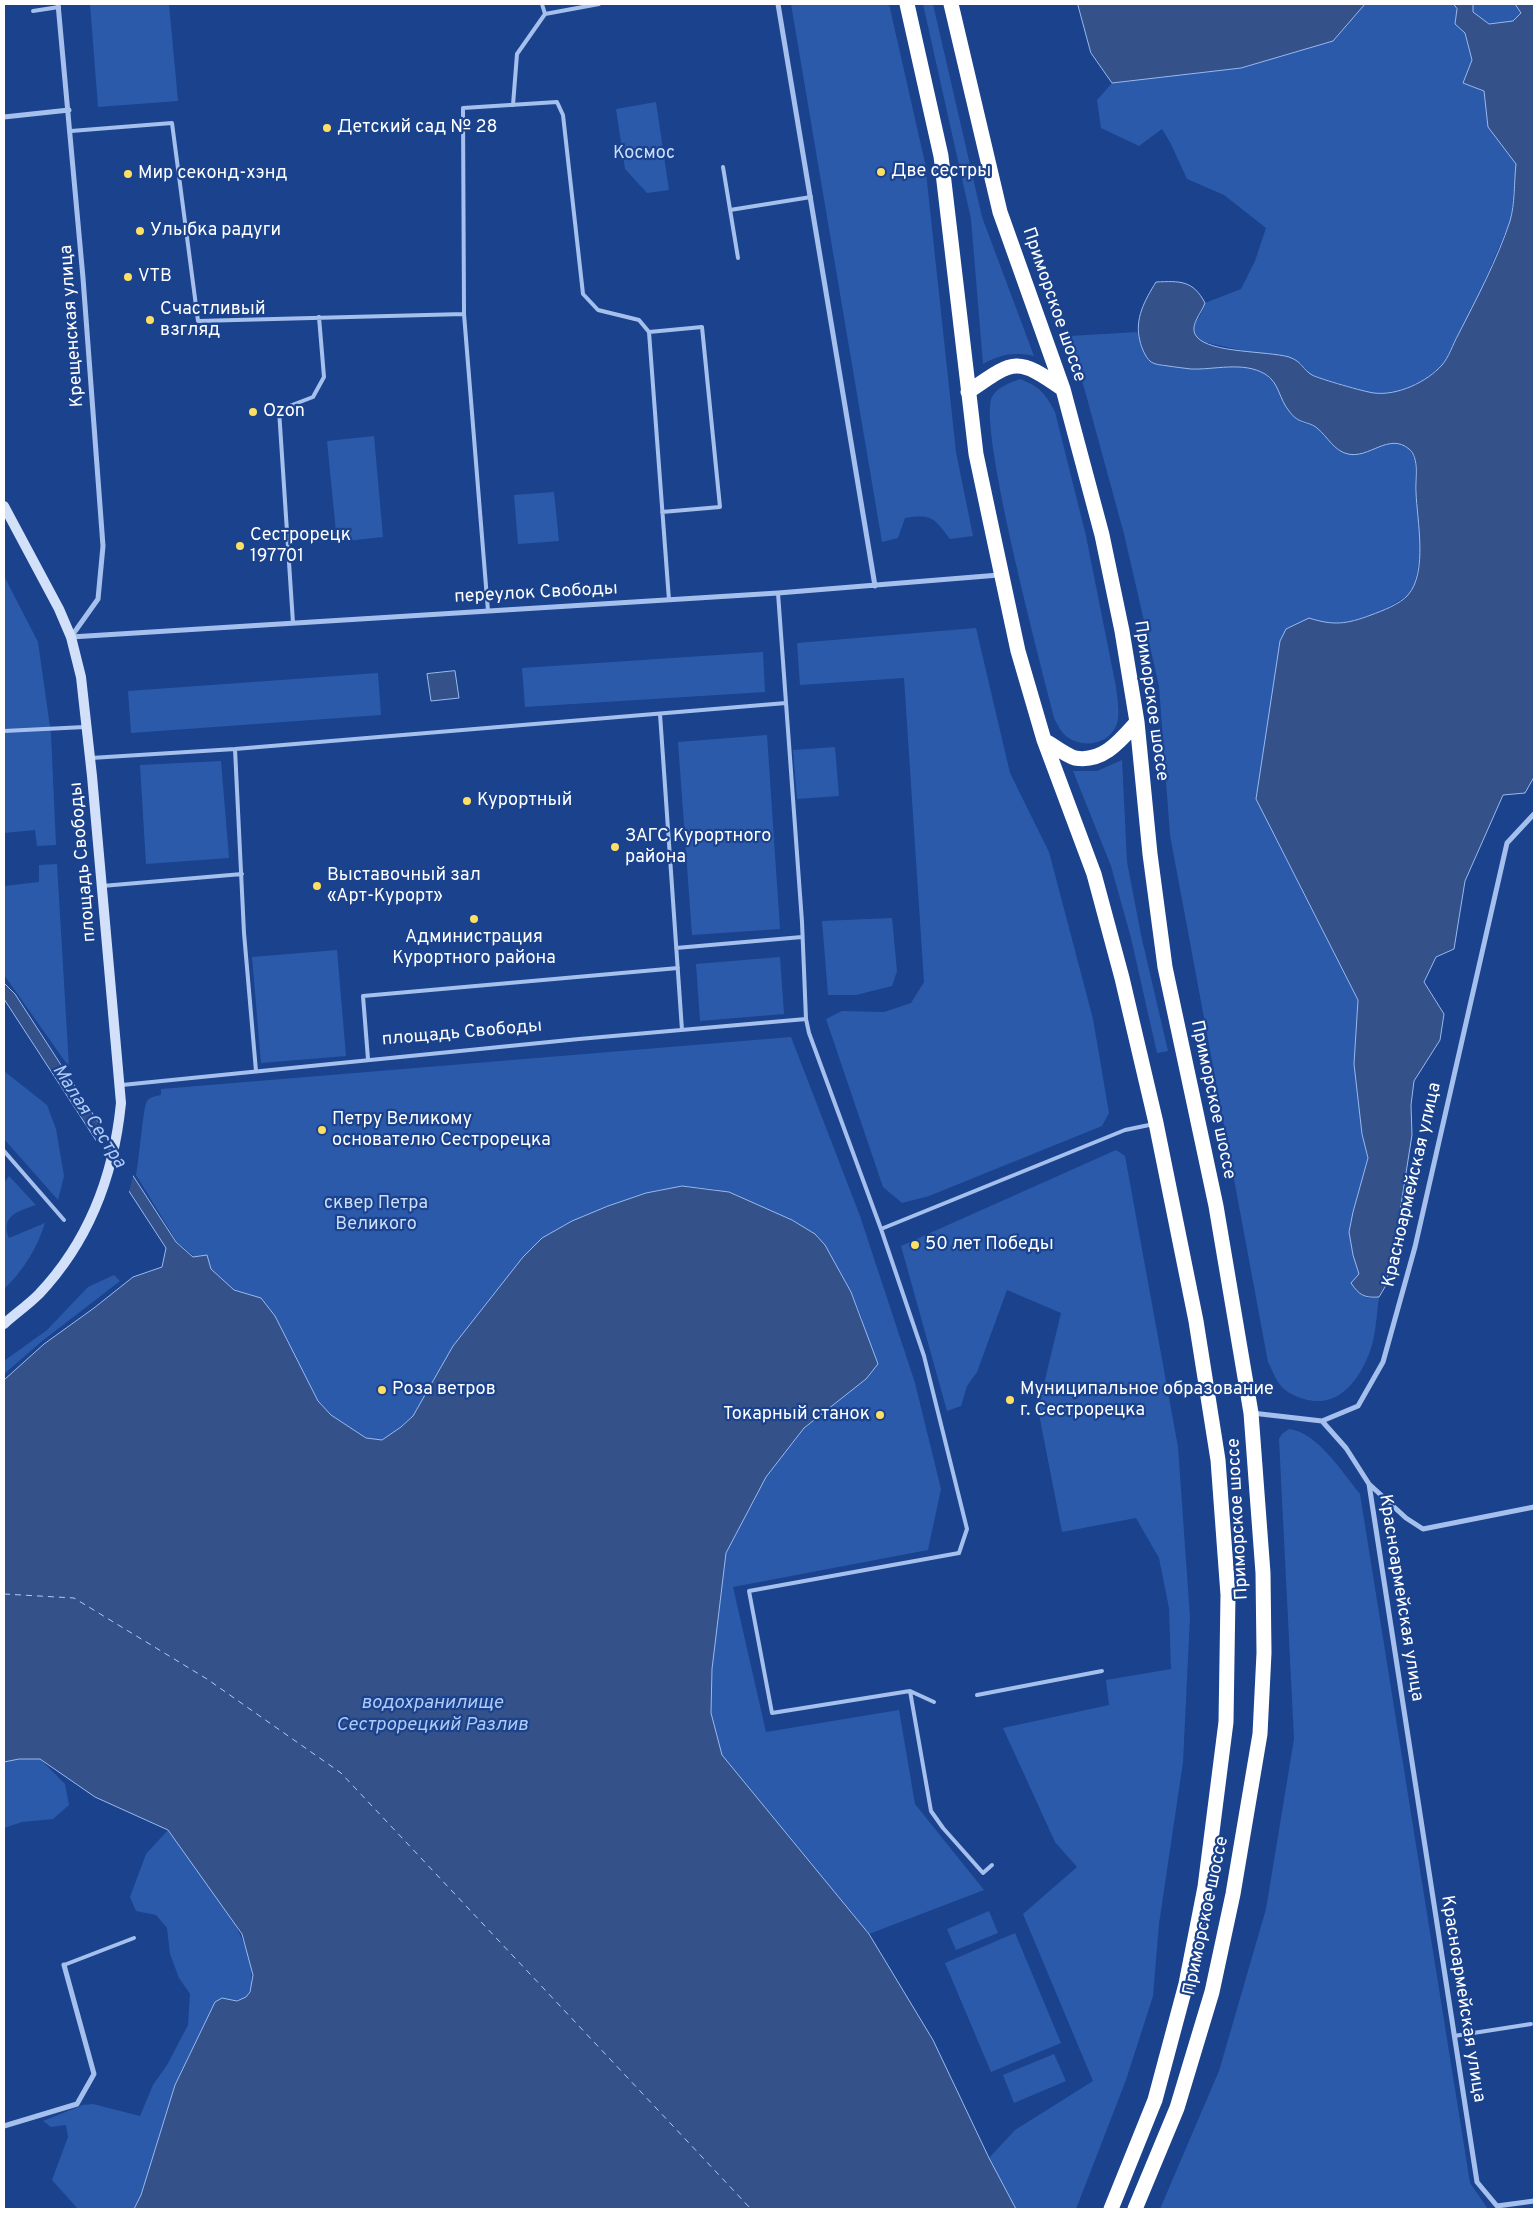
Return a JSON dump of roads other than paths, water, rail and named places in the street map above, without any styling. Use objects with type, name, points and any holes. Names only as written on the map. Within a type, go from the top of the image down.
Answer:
[{"type":"highway","name":"Приморское шоссе","points":[[907,4],[941,156],[951,223],[976,454],[1018,651],[1044,740],[1094,874],[1122,978],[1156,1123],[1196,1321],[1218,1460],[1228,1595],[1226,1722],[1206,1886],[1186,1984],[1155,2100],[1111,2209]]},
{"type":"highway","name":"Приморское шоссе","points":[[951,4],[1000,212],[1063,389],[1104,545],[1122,631],[1137,722],[1150,854],[1165,967],[1216,1206],[1251,1413],[1263,1573],[1264,1653],[1260,1734],[1233,1894],[1212,1992],[1177,2108],[1135,2209]]},
{"type":"highway","points":[[968,392],[996,373],[1011,366],[1028,367],[1063,389]]},
{"type":"highway","points":[[1044,740],[1075,758],[1096,757],[1114,747],[1137,722]]},
{"type":"main road","name":"площадь Свободы","points":[[4,506],[42,575],[71,637],[81,677],[121,1085],[118,1131],[108,1175],[85,1231],[66,1260],[39,1294],[4,1324]]},
{"type":"street","points":[[778,4],[812,196],[874,586]]},
{"type":"street","name":"Крещенская улица","points":[[59,6],[71,132],[103,546],[98,599],[71,637]]},
{"type":"street","points":[[4,117],[69,110]]},
{"type":"street","name":"переулок Свободы","points":[[71,637],[778,593],[1002,575]]},
{"type":"street","name":"Красноармейская улица","points":[[1534,814],[1507,842],[1414,1247],[1383,1362],[1358,1406],[1322,1421],[1346,1448],[1368,1484],[1477,2182],[1497,2206],[1534,2200]]},
{"type":"street","points":[[1251,1413],[1322,1421]]},
{"type":"street","points":[[1368,1484],[1406,1518],[1423,1529],[1534,1507]]},
{"type":"street","points":[[4,2126],[77,2104],[94,2074],[64,1964]]},
{"type":"lane","points":[[542,4],[545,14]]},
{"type":"lane","points":[[513,105],[517,54],[545,14],[599,4]]},
{"type":"lane","points":[[33,11],[59,6]]},
{"type":"lane","points":[[488,611],[464,314],[463,108],[557,102],[564,115],[583,294],[598,310],[639,320],[649,332],[669,600]]},
{"type":"lane","points":[[71,132],[172,123],[198,321],[464,314]]},
{"type":"lane","points":[[724,167],[738,258]]},
{"type":"lane","points":[[730,210],[812,196]]},
{"type":"lane","points":[[293,622],[278,410],[312,397],[324,378],[319,317]]},
{"type":"lane","points":[[649,332],[702,327],[720,507],[662,512]]},
{"type":"lane","points":[[778,593],[806,1020],[809,1033],[881,1229],[924,1356],[967,1529],[959,1553],[749,1591],[772,1713],[910,1691],[934,1702]]},
{"type":"lane","points":[[90,758],[786,703]]},
{"type":"lane","points":[[660,714],[682,1030]]},
{"type":"lane","points":[[4,731],[87,727]]},
{"type":"lane","points":[[235,748],[244,933],[256,1071]]},
{"type":"lane","points":[[102,886],[242,874]]},
{"type":"lane","points":[[676,948],[802,938]]},
{"type":"lane","points":[[368,1060],[363,996],[678,968]]},
{"type":"lane","name":"площадь Свободы","points":[[121,1085],[682,1030],[806,1020]]},
{"type":"lane","points":[[881,1229],[1125,1130],[1156,1123]]},
{"type":"lane","points":[[4,1151],[64,1220]]},
{"type":"lane","points":[[977,1695],[1102,1671]]},
{"type":"lane","points":[[910,1691],[931,1811],[943,1828],[984,1873],[992,1864]]},
{"type":"lane","points":[[64,1964],[134,1938]]},
{"type":"lane","points":[[1454,2036],[1531,2024]]},
{"type":"water","points":[[1078,4],[1365,4],[1333,41],[1241,68],[1112,83],[1091,53]]},
{"type":"water","points":[[1454,4],[1473,4],[1473,12],[1489,24],[1513,21],[1521,13],[1515,4],[1534,4],[1534,777],[1525,793],[1503,795],[1465,881],[1454,949],[1436,957],[1424,982],[1444,1014],[1440,1040],[1414,1081],[1411,1105],[1412,1135],[1400,1211],[1403,1227],[1399,1244],[1393,1254],[1385,1287],[1379,1297],[1369,1297],[1359,1293],[1351,1283],[1359,1274],[1349,1232],[1368,1158],[1362,1134],[1354,1064],[1358,1000],[1256,799],[1280,641],[1286,629],[1309,618],[1340,623],[1362,618],[1400,601],[1408,595],[1414,585],[1420,560],[1415,458],[1409,449],[1394,443],[1356,455],[1339,450],[1317,428],[1296,419],[1286,406],[1270,377],[1256,370],[1238,367],[1191,369],[1154,363],[1148,360],[1145,355],[1138,325],[1142,310],[1156,282],[1179,282],[1196,290],[1205,303],[1196,320],[1194,329],[1197,337],[1214,346],[1289,357],[1297,361],[1312,375],[1374,393],[1392,392],[1411,387],[1428,377],[1442,365],[1479,293],[1505,236],[1513,207],[1516,164],[1488,127],[1484,91],[1463,83],[1472,60],[1465,33],[1455,24],[1457,9]]},
{"type":"water","points":[[455,671],[459,698],[431,701],[427,674]]},
{"type":"water","name":"водохранилище Сестрорецкий Разлив","points":[[4,983],[15,994],[176,1242],[193,1257],[207,1255],[211,1269],[234,1290],[261,1298],[275,1316],[318,1401],[331,1415],[366,1438],[382,1440],[413,1416],[453,1346],[523,1257],[542,1238],[572,1221],[646,1193],[682,1186],[729,1192],[792,1220],[815,1234],[825,1245],[851,1292],[878,1364],[866,1379],[804,1428],[766,1477],[726,1553],[712,1669],[711,1713],[722,1755],[869,1934],[933,2040],[989,2158],[1016,2209],[134,2209],[141,2195],[175,2085],[215,2002],[222,1998],[237,2001],[246,1997],[250,1992],[253,1975],[242,1934],[168,1830],[95,1797],[40,1759],[19,1759],[4,1762],[4,1380],[44,1344],[133,1277],[162,1267],[166,1248],[4,999]]},
{"type":"place","name":"Детский сад № 28","points":[[327,128]]},
{"type":"place","name":"Две сестры","points":[[881,172]]},
{"type":"place","name":"Мир секонд-хэнд","points":[[128,174]]},
{"type":"place","name":"Улыбка радуги","points":[[140,231]]},
{"type":"place","name":"VTB","points":[[128,277]]},
{"type":"place","name":"Счастливый взгляд","points":[[150,320]]},
{"type":"place","name":"Ozon","points":[[253,412]]},
{"type":"place","name":"Сестрорецк 197701","points":[[240,546]]},
{"type":"place","name":"Курортный","points":[[467,801]]},
{"type":"place","name":"ЗАГС Курортного района","points":[[615,847]]},
{"type":"place","name":"Выставочный зал «Арт-Курорт»","points":[[317,886]]},
{"type":"place","name":"Администрация Курортного района","points":[[474,919]]},
{"type":"place","name":"Петру Великому основателю Сестрорецка","points":[[322,1130]]},
{"type":"place","name":"50 лет Победы","points":[[915,1245]]},
{"type":"place","name":"Роза ветров","points":[[382,1390]]},
{"type":"place","name":"Муниципальное образование г. Сестрорецка","points":[[1010,1400]]},
{"type":"place","name":"Токарный станок","points":[[880,1415]]},
{"type":"park label","name":"Космос","points":[[644,154]]},
{"type":"park label","name":"сквер Петра Великого","points":[[376,1214]]},
{"type":"water label","name":"Малая Сестра","points":[[88,1117]]}]
